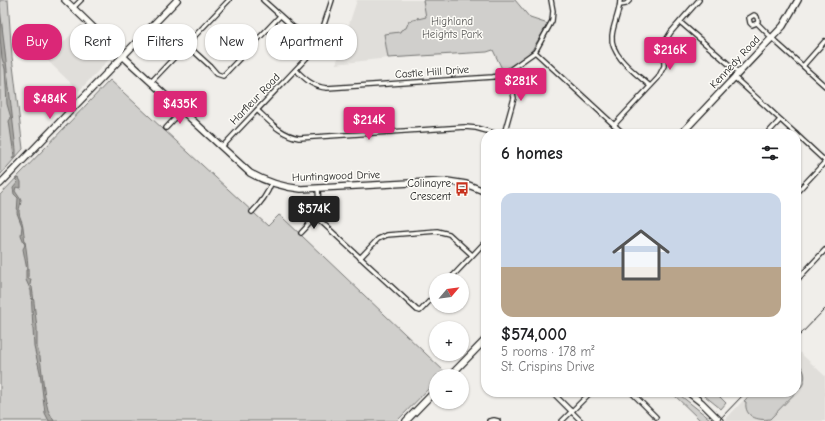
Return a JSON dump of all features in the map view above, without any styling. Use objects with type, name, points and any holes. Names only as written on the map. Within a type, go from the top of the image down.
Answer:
[{"type":"street","name":"Huntingwood Drive","points":[[65,0],[90,24]]},
{"type":"street","points":[[73,8],[81,0]]},
{"type":"street","points":[[125,54],[177,0]]},
{"type":"street","points":[[197,33],[229,0]]},
{"type":"street","points":[[263,0],[289,24]]},
{"type":"street","name":"Harfleur Road","points":[[324,24],[332,0]]},
{"type":"street","name":"Castle Hill Drive","points":[[296,70],[311,84],[321,88],[486,78],[504,74],[535,52],[552,21],[554,11],[551,0]]},
{"type":"street","points":[[620,0],[612,36],[614,51],[650,86]]},
{"type":"street","points":[[620,5],[626,4],[630,0]]},
{"type":"street","points":[[614,125],[658,78],[664,66],[664,49],[666,40],[699,0]]},
{"type":"street","name":"Kennedy Road","points":[[686,129],[783,26],[798,0]]},
{"type":"street","points":[[197,54],[217,74],[223,76],[280,16]]},
{"type":"street","points":[[680,22],[790,129]]},
{"type":"street","points":[[757,23],[825,86]]},
{"type":"street","points":[[803,66],[825,41]]},
{"type":"street","points":[[535,52],[618,129]]},
{"type":"street","name":"Huntingwood Drive","points":[[125,58],[250,172],[271,184],[301,189],[447,181],[466,184],[481,190]]},
{"type":"street","points":[[0,184],[119,60]]},
{"type":"street","points":[[151,82],[171,60]]},
{"type":"street","name":"Harfleur Road","points":[[222,147],[305,60]]},
{"type":"street","points":[[504,74],[512,88],[514,98],[505,129]]},
{"type":"street","points":[[257,110],[282,133],[299,138],[465,127],[481,129]]},
{"type":"street","points":[[166,128],[182,111]]},
{"type":"street","points":[[772,129],[780,120]]},
{"type":"street","points":[[801,139],[825,161],[801,187]]},
{"type":"street","points":[[252,212],[269,191],[271,184]]},
{"type":"street","points":[[300,234],[315,216],[319,198],[318,188]]},
{"type":"street","points":[[315,216],[417,310],[420,311],[429,302]]},
{"type":"street","points":[[360,258],[378,239],[387,235],[437,231],[449,234],[472,255]]},
{"type":"street","points":[[455,273],[481,246]]},
{"type":"street","points":[[801,276],[825,250]]},
{"type":"street","points":[[457,369],[481,344]]},
{"type":"street","points":[[406,421],[429,397]]},
{"type":"street","points":[[557,397],[581,421]]},
{"type":"street","points":[[562,421],[586,397]]},
{"type":"street","points":[[636,397],[656,417]]},
{"type":"street","points":[[694,397],[720,421]]},
{"type":"street","points":[[489,421],[498,421]]},
{"type":"shaded area","points":[[357,0],[423,0],[426,17],[410,32],[384,34],[388,58],[336,64],[337,60],[357,60],[357,24],[349,24]]},
{"type":"shaded area","points":[[0,8],[16,150],[16,157],[12,159],[14,156],[9,121],[11,118],[7,104],[5,69],[2,58],[0,37]]},
{"type":"shaded area","points":[[70,36],[70,60],[108,60],[79,91],[47,60],[62,60],[62,44]]},
{"type":"shaded area","points":[[19,178],[21,188],[16,187],[15,191],[21,200],[19,214],[23,225],[27,253],[28,279],[31,279],[30,285],[32,287],[37,328],[37,347],[40,357],[45,397],[48,410],[54,421],[49,421],[45,413],[40,372],[34,347],[31,291],[26,280],[27,270],[23,249],[25,245],[21,235],[22,226],[17,213],[18,198],[14,194],[13,188],[18,182],[15,179]]},
{"type":"shaded area","points":[[801,354],[825,376],[825,421],[728,421],[726,419],[746,397],[801,397]]},
{"type":"green space","points":[[0,0],[8,0],[12,60],[23,149],[0,175]]},
{"type":"green space","name":"Highland Heights Park","points":[[423,0],[515,0],[530,18],[548,24],[532,50],[525,57],[503,71],[493,50],[487,52],[388,58],[384,34],[400,32],[406,28],[409,21],[417,19],[418,17],[418,19],[426,17]]},
{"type":"green space","points":[[110,80],[268,226],[279,215],[282,217],[429,357],[429,361],[433,361],[442,369],[429,369],[429,388],[397,421],[0,421],[0,195]]},
{"type":"green space","points":[[801,367],[805,376],[801,387]]},
{"type":"green space","points":[[676,397],[682,397],[710,419],[709,421],[701,421]]},
{"type":"green space","points":[[706,397],[720,397],[726,403],[721,409]]},
{"type":"green space","points":[[748,397],[791,397],[770,419],[753,417],[747,411],[746,402],[744,401]]},
{"type":"railway","points":[[801,334],[825,309]]},
{"type":"railway","points":[[718,421],[741,397]]},
{"type":"place","name":"Colinayre Crescent","points":[[462,189]]}]
